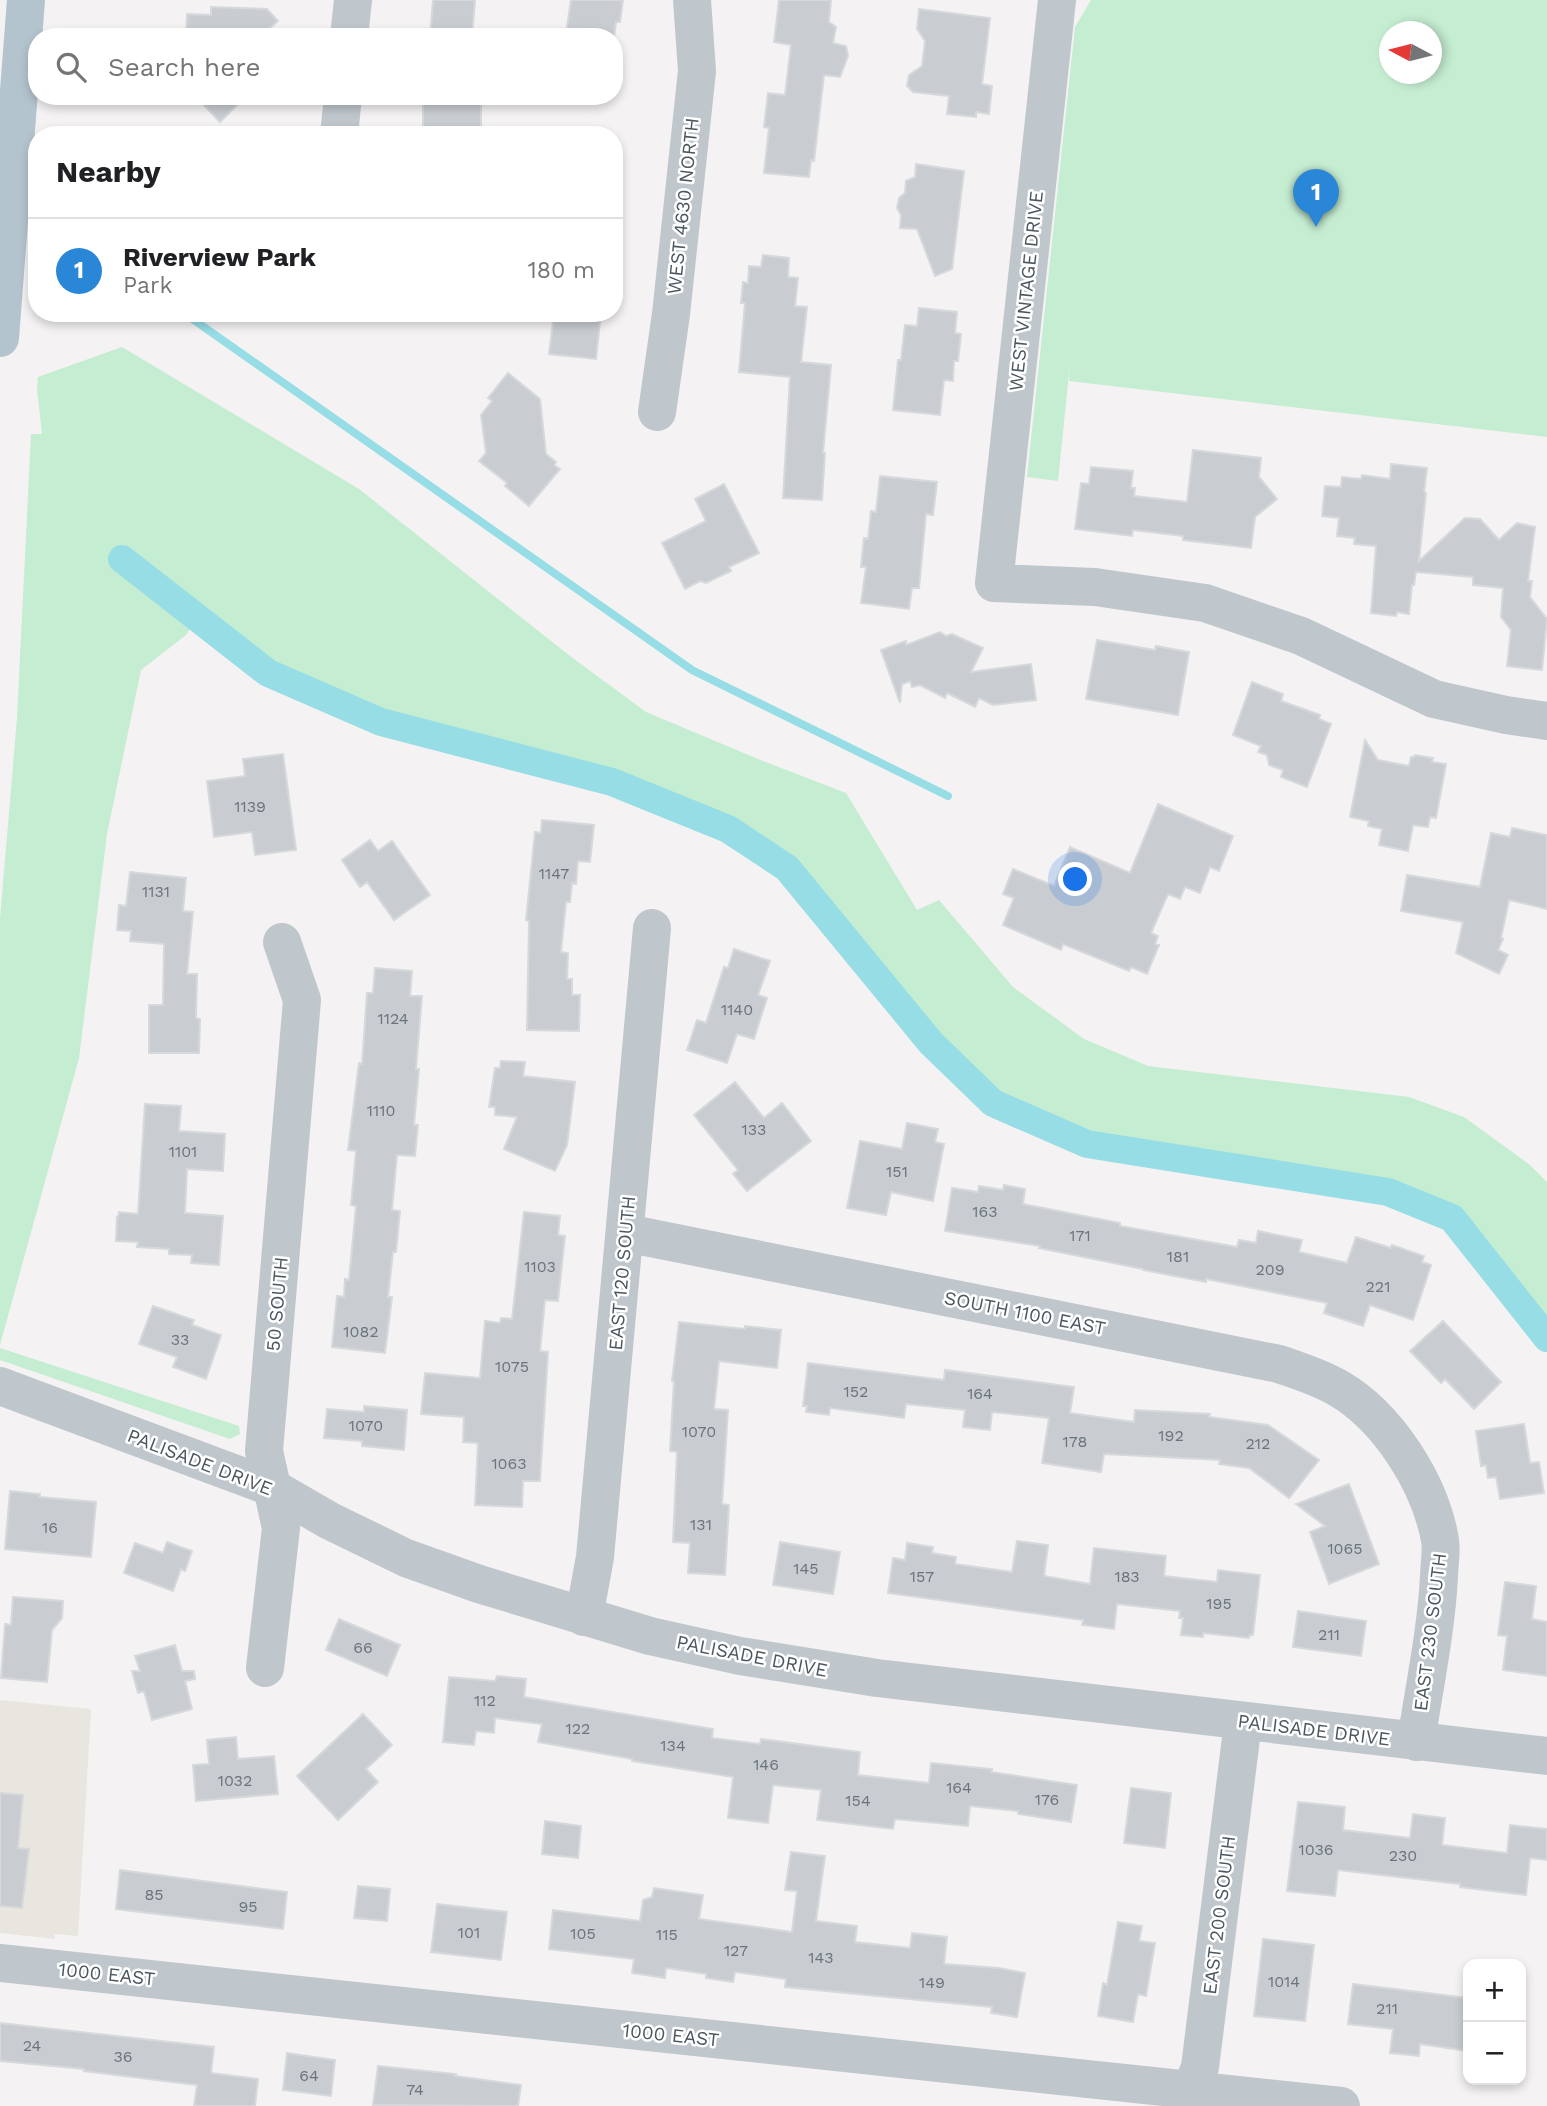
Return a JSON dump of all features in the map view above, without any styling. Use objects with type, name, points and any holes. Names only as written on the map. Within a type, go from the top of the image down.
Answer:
[{"type":"main road","points":[[0,337],[26,0]]},
{"type":"street","points":[[350,28],[352,0]]},
{"type":"street","name":"WEST 4630 NORTH","points":[[657,412],[671,314],[697,71],[692,0]]},
{"type":"street","name":"WEST VINTAGE DRIVE","points":[[1057,0],[994,583],[1095,587],[1205,603],[1301,636],[1434,699],[1547,721]]},
{"type":"street","points":[[340,126],[342,105]]},
{"type":"street","name":"EAST 120 SOUTH","points":[[583,1617],[595,1557],[652,928]]},
{"type":"street","name":"50 SOUTH","points":[[265,1668],[281,1528],[264,1451],[302,1000],[282,942]]},
{"type":"street","name":"SOUTH 1100 EAST","points":[[626,1233],[1279,1364],[1312,1375],[1339,1389],[1383,1424],[1398,1446]]},
{"type":"street","name":"PALISADE DRIVE","points":[[0,1386],[271,1488],[405,1558],[583,1617],[698,1647],[798,1667],[877,1678],[1547,1756]]},
{"type":"street","name":"EAST 230 SOUTH","points":[[1398,1446],[1428,1501],[1440,1542],[1438,1598],[1416,1742]]},
{"type":"street","name":"EAST 200 SOUTH","points":[[1190,2098],[1200,2067],[1243,1722]]},
{"type":"street","name":"1000 EAST","points":[[0,1963],[1190,2098],[1341,2106]]},
{"type":"shaded area","points":[[0,1700],[91,1709],[78,1936],[54,1934],[55,1939],[0,1933]]},
{"type":"green space","points":[[1091,0],[1547,0],[1547,437],[1069,381],[1070,364],[1058,481],[1027,477],[1075,27]]},
{"type":"green space","points":[[122,347],[359,489],[570,656],[646,712],[846,793],[917,910],[939,900],[1013,987],[1084,1039],[1148,1066],[1409,1097],[1464,1117],[1530,1165],[1547,1182],[1547,1324],[1473,1231],[1419,1196],[1091,1136],[1005,1100],[958,1062],[790,860],[701,811],[526,753],[383,716],[274,664],[202,612],[186,635],[141,670],[107,834],[79,1058],[0,1345],[0,919],[17,718],[31,434],[42,434],[38,377]]},
{"type":"green space","points":[[0,1348],[239,1426],[240,1434],[230,1439],[0,1360]]},
{"type":"building","points":[[433,0],[475,0],[473,28],[431,28]]},
{"type":"building","points":[[571,0],[623,0],[620,22],[616,22],[615,28],[567,28]]},
{"type":"building","points":[[779,0],[831,0],[829,22],[836,27],[833,43],[846,46],[848,56],[840,77],[824,75],[814,161],[811,160],[809,177],[764,173],[769,128],[764,127],[768,93],[785,95],[791,45],[774,42]]},
{"type":"building","points":[[211,7],[267,9],[278,21],[270,28],[186,28],[187,14],[211,15]]},
{"type":"building","points":[[919,9],[990,18],[982,84],[992,86],[989,114],[976,112],[976,117],[947,114],[949,96],[913,92],[907,86],[909,75],[922,66],[925,41],[917,29]]},
{"type":"building","points":[[204,105],[237,105],[220,122]]},
{"type":"building","points":[[423,105],[481,105],[481,126],[423,126]]},
{"type":"building","points":[[916,164],[964,171],[952,269],[935,276],[917,229],[900,228],[901,215],[897,208],[899,198],[905,193],[906,181],[915,177]]},
{"type":"building","points":[[763,255],[789,258],[788,277],[798,278],[795,306],[807,307],[801,362],[831,365],[823,453],[822,500],[783,498],[790,377],[739,372],[745,303],[741,303],[743,282],[748,283],[749,266],[761,267]]},
{"type":"building","points":[[919,308],[957,312],[955,333],[961,334],[958,361],[954,361],[953,381],[944,380],[940,415],[893,410],[905,325],[917,326]]},
{"type":"building","points":[[553,322],[600,322],[596,359],[549,354]]},
{"type":"building","points":[[508,373],[540,399],[546,454],[560,469],[529,506],[505,486],[507,483],[479,461],[486,453],[481,415],[492,401],[488,398]]},
{"type":"building","points":[[1193,450],[1261,458],[1259,477],[1277,499],[1255,517],[1251,548],[1183,540],[1183,536],[1133,530],[1132,536],[1075,529],[1081,483],[1089,484],[1091,467],[1133,471],[1131,488],[1135,488],[1134,496],[1187,502]]},
{"type":"building","points":[[1391,464],[1427,468],[1419,561],[1465,518],[1480,519],[1499,540],[1517,523],[1535,527],[1528,581],[1532,581],[1530,597],[1547,619],[1542,670],[1507,666],[1511,630],[1501,617],[1503,588],[1473,585],[1473,577],[1416,572],[1409,614],[1397,612],[1396,616],[1371,613],[1376,546],[1354,544],[1355,538],[1337,536],[1339,518],[1322,516],[1325,486],[1341,487],[1342,477],[1361,479],[1362,475],[1390,479]]},
{"type":"building","points":[[880,476],[937,482],[933,515],[926,514],[919,588],[912,588],[909,609],[861,603],[866,567],[861,567],[864,538],[868,539],[871,511],[876,512]]},
{"type":"building","points":[[724,484],[759,553],[729,567],[731,571],[685,589],[662,543],[706,521],[695,499]]},
{"type":"building","points":[[940,632],[946,636],[952,634],[983,648],[971,672],[1031,664],[1036,700],[993,705],[979,698],[975,707],[947,693],[945,698],[920,685],[912,687],[910,681],[902,684],[900,703],[881,650],[906,641],[906,645]]},
{"type":"building","points":[[1097,640],[1155,650],[1156,646],[1189,652],[1178,715],[1086,699]]},
{"type":"building","points":[[1252,682],[1283,694],[1281,701],[1320,715],[1319,719],[1331,724],[1307,787],[1281,777],[1283,770],[1269,765],[1267,755],[1258,752],[1261,746],[1233,735]]},
{"type":"building","points":[[1365,740],[1378,760],[1409,766],[1411,757],[1415,755],[1433,758],[1432,762],[1446,764],[1436,818],[1430,817],[1428,827],[1413,825],[1408,851],[1379,845],[1382,829],[1368,826],[1369,821],[1350,817]]},
{"type":"building","points":[[283,754],[296,850],[255,855],[252,832],[214,837],[207,781],[245,776],[243,759]]},
{"type":"building","points":[[1158,804],[1233,836],[1219,871],[1210,867],[1200,893],[1185,887],[1180,899],[1168,894],[1151,933],[1158,936],[1155,944],[1159,945],[1147,974],[1131,967],[1129,971],[1063,944],[1061,950],[1003,925],[1014,898],[1003,894],[1013,869],[1054,886],[1070,847],[1130,873]]},
{"type":"building","points":[[542,820],[594,825],[590,862],[578,861],[576,884],[572,883],[570,902],[566,902],[561,952],[568,953],[567,979],[572,979],[572,995],[580,995],[579,1031],[527,1030],[529,921],[526,920],[535,832],[541,833]]},
{"type":"building","points":[[1512,828],[1547,835],[1547,909],[1509,900],[1501,938],[1503,939],[1498,950],[1508,955],[1499,974],[1456,953],[1463,922],[1401,911],[1407,875],[1480,887],[1491,833],[1510,837]]},
{"type":"building","points":[[370,840],[378,851],[392,841],[430,895],[394,920],[367,882],[360,887],[342,860]]},
{"type":"building","points":[[130,872],[186,878],[183,911],[193,912],[187,974],[197,974],[196,1018],[200,1019],[199,1053],[149,1053],[149,1005],[163,1005],[164,944],[130,941],[131,931],[117,930],[119,905],[126,906]]},
{"type":"building","points":[[734,949],[770,961],[758,995],[767,998],[754,1039],[737,1034],[727,1063],[687,1050],[697,1020],[706,1023],[724,967],[728,968]]},
{"type":"building","points":[[375,968],[412,971],[410,996],[422,996],[416,1069],[419,1069],[414,1125],[418,1125],[415,1156],[397,1155],[392,1210],[400,1211],[388,1297],[392,1297],[385,1353],[332,1347],[337,1296],[344,1297],[345,1279],[349,1280],[356,1206],[351,1205],[356,1151],[348,1150],[359,1063],[362,1064],[367,993],[373,993]]},
{"type":"building","points":[[501,1061],[525,1062],[523,1076],[575,1082],[567,1145],[555,1171],[504,1149],[517,1117],[495,1115],[495,1107],[489,1107],[495,1068],[500,1068]]},
{"type":"building","points":[[735,1082],[764,1118],[782,1103],[811,1141],[747,1191],[733,1174],[738,1170],[694,1115]]},
{"type":"building","points":[[145,1104],[181,1106],[179,1131],[225,1134],[223,1171],[187,1169],[185,1213],[223,1216],[219,1265],[191,1263],[192,1255],[169,1254],[169,1249],[137,1247],[138,1242],[116,1241],[119,1212],[138,1214]]},
{"type":"building","points":[[907,1123],[938,1129],[935,1142],[944,1144],[933,1201],[891,1192],[886,1215],[847,1208],[860,1141],[902,1149]]},
{"type":"building","points":[[1004,1185],[1025,1189],[1023,1204],[1120,1223],[1120,1226],[1237,1247],[1239,1240],[1256,1243],[1258,1231],[1302,1240],[1299,1252],[1347,1263],[1356,1237],[1424,1256],[1422,1262],[1431,1265],[1413,1320],[1370,1305],[1363,1326],[1324,1313],[1327,1303],[1206,1279],[1206,1282],[1143,1270],[1039,1248],[1040,1246],[945,1231],[952,1188],[978,1192],[979,1186],[1003,1190]]},
{"type":"building","points":[[524,1212],[560,1216],[558,1235],[565,1236],[558,1301],[545,1300],[540,1351],[548,1352],[540,1481],[523,1481],[522,1507],[475,1505],[478,1443],[463,1442],[464,1417],[421,1414],[425,1373],[480,1378],[485,1321],[500,1323],[501,1318],[512,1319]]},
{"type":"building","points":[[153,1306],[194,1320],[192,1325],[221,1335],[206,1379],[173,1367],[177,1357],[139,1344]]},
{"type":"building","points":[[1443,1321],[1501,1382],[1474,1409],[1445,1379],[1441,1383],[1410,1351]]},
{"type":"building","points":[[679,1322],[781,1330],[777,1368],[719,1361],[714,1409],[728,1410],[722,1504],[729,1505],[725,1575],[688,1573],[690,1543],[673,1542],[677,1452],[670,1451],[672,1381]]},
{"type":"building","points":[[808,1363],[944,1380],[945,1370],[1074,1387],[1070,1413],[1134,1422],[1135,1410],[1210,1414],[1209,1417],[1268,1425],[1319,1460],[1289,1498],[1249,1468],[1219,1464],[1220,1460],[1104,1454],[1101,1472],[1042,1463],[1049,1418],[992,1412],[990,1430],[963,1427],[965,1410],[906,1404],[904,1418],[830,1408],[829,1415],[806,1412],[807,1406],[803,1406]]},
{"type":"building","points":[[364,1406],[407,1410],[404,1450],[362,1446],[362,1441],[324,1438],[327,1409],[364,1412]]},
{"type":"building","points":[[1524,1424],[1530,1463],[1539,1462],[1544,1493],[1500,1499],[1496,1477],[1488,1478],[1486,1465],[1481,1466],[1476,1431]]},
{"type":"building","points":[[1349,1484],[1379,1564],[1329,1584],[1310,1532],[1325,1526],[1296,1504]]},
{"type":"building","points":[[10,1491],[40,1494],[39,1497],[96,1502],[91,1557],[5,1549]]},
{"type":"building","points":[[1017,1541],[1048,1545],[1044,1576],[1090,1584],[1094,1548],[1166,1556],[1164,1576],[1217,1582],[1218,1570],[1260,1575],[1253,1635],[1249,1638],[1203,1633],[1203,1637],[1181,1635],[1183,1618],[1179,1618],[1180,1611],[1117,1604],[1114,1629],[1082,1625],[1083,1620],[888,1593],[893,1558],[905,1560],[907,1543],[933,1547],[932,1553],[956,1557],[955,1564],[1012,1572]]},
{"type":"building","points":[[167,1542],[192,1551],[185,1571],[181,1569],[173,1591],[124,1573],[135,1543],[163,1553]]},
{"type":"building","points":[[780,1542],[840,1552],[833,1594],[773,1585]]},
{"type":"building","points":[[1505,1582],[1536,1586],[1532,1619],[1547,1622],[1547,1676],[1503,1670],[1507,1636],[1498,1635]]},
{"type":"building","points":[[13,1597],[63,1601],[62,1618],[52,1630],[47,1682],[1,1678],[5,1624],[11,1625]]},
{"type":"building","points":[[1298,1611],[1366,1621],[1361,1656],[1293,1647]]},
{"type":"building","points":[[339,1619],[400,1645],[387,1676],[326,1650]]},
{"type":"building","points":[[175,1645],[182,1671],[194,1671],[195,1679],[185,1681],[192,1709],[152,1720],[144,1691],[138,1693],[132,1671],[140,1671],[135,1656]]},
{"type":"building","points":[[497,1676],[526,1679],[524,1697],[713,1729],[712,1738],[760,1744],[761,1739],[860,1752],[858,1775],[929,1783],[931,1763],[992,1769],[991,1772],[1077,1785],[1071,1822],[1018,1814],[1018,1811],[970,1806],[968,1826],[895,1819],[893,1829],[817,1820],[821,1790],[773,1785],[768,1823],[728,1818],[733,1777],[538,1742],[542,1724],[495,1718],[494,1733],[476,1731],[474,1745],[443,1742],[449,1677],[495,1681]]},
{"type":"building","points":[[363,1714],[392,1745],[366,1769],[378,1782],[338,1820],[297,1776]]},
{"type":"building","points":[[236,1737],[238,1759],[274,1756],[278,1794],[196,1801],[193,1765],[209,1764],[207,1740]]},
{"type":"building","points":[[1131,1788],[1171,1793],[1165,1848],[1124,1843]]},
{"type":"building","points":[[0,1793],[23,1795],[18,1848],[29,1849],[22,1908],[0,1906]]},
{"type":"building","points":[[1298,1802],[1345,1807],[1343,1830],[1410,1838],[1413,1814],[1445,1818],[1442,1845],[1507,1853],[1510,1825],[1547,1829],[1547,1860],[1530,1858],[1526,1895],[1460,1887],[1460,1884],[1338,1870],[1335,1896],[1287,1891]]},
{"type":"building","points":[[545,1821],[581,1826],[578,1858],[542,1854]]},
{"type":"building","points":[[791,1852],[825,1856],[816,1921],[857,1926],[855,1942],[910,1948],[912,1933],[947,1937],[944,1964],[1025,1973],[1017,2017],[991,2013],[992,2007],[785,1987],[786,1979],[735,1972],[733,1982],[706,1978],[706,1974],[666,1968],[665,1978],[632,1973],[634,1959],[549,1949],[553,1910],[640,1921],[643,1900],[652,1897],[654,1888],[703,1895],[699,1919],[792,1932],[797,1891],[785,1890]]},
{"type":"building","points":[[120,1870],[287,1892],[283,1929],[116,1909]]},
{"type":"building","points":[[358,1886],[390,1889],[387,1921],[354,1918]]},
{"type":"building","points":[[437,1904],[507,1912],[501,1960],[431,1952]]},
{"type":"building","points":[[1118,1922],[1142,1926],[1139,1941],[1155,1943],[1146,1996],[1138,1994],[1133,2022],[1098,2016],[1103,1983],[1107,1985]]},
{"type":"building","points":[[1263,1939],[1314,1945],[1305,2021],[1254,2016]]},
{"type":"building","points":[[1353,1984],[1463,1997],[1463,2050],[1420,2044],[1419,2056],[1390,2053],[1393,2029],[1348,2024]]},
{"type":"building","points":[[0,2023],[214,2047],[211,2073],[258,2079],[255,2106],[194,2106],[197,2085],[84,2069],[0,2061]]},
{"type":"building","points":[[287,2053],[335,2060],[331,2096],[283,2090]]},
{"type":"building","points":[[378,2066],[456,2074],[455,2076],[521,2085],[518,2106],[373,2105]]},
{"type":"waterway","points":[[21,214],[28,218]]},
{"type":"waterway","points":[[197,322],[692,670],[948,796]]},
{"type":"waterway","points":[[122,559],[268,673],[381,722],[612,782],[728,829],[787,868],[931,1043],[993,1103],[1087,1144],[1388,1192],[1452,1218],[1547,1338]]},
{"type":"place","name":"Riverview Park","points":[[1316,227]]}]
